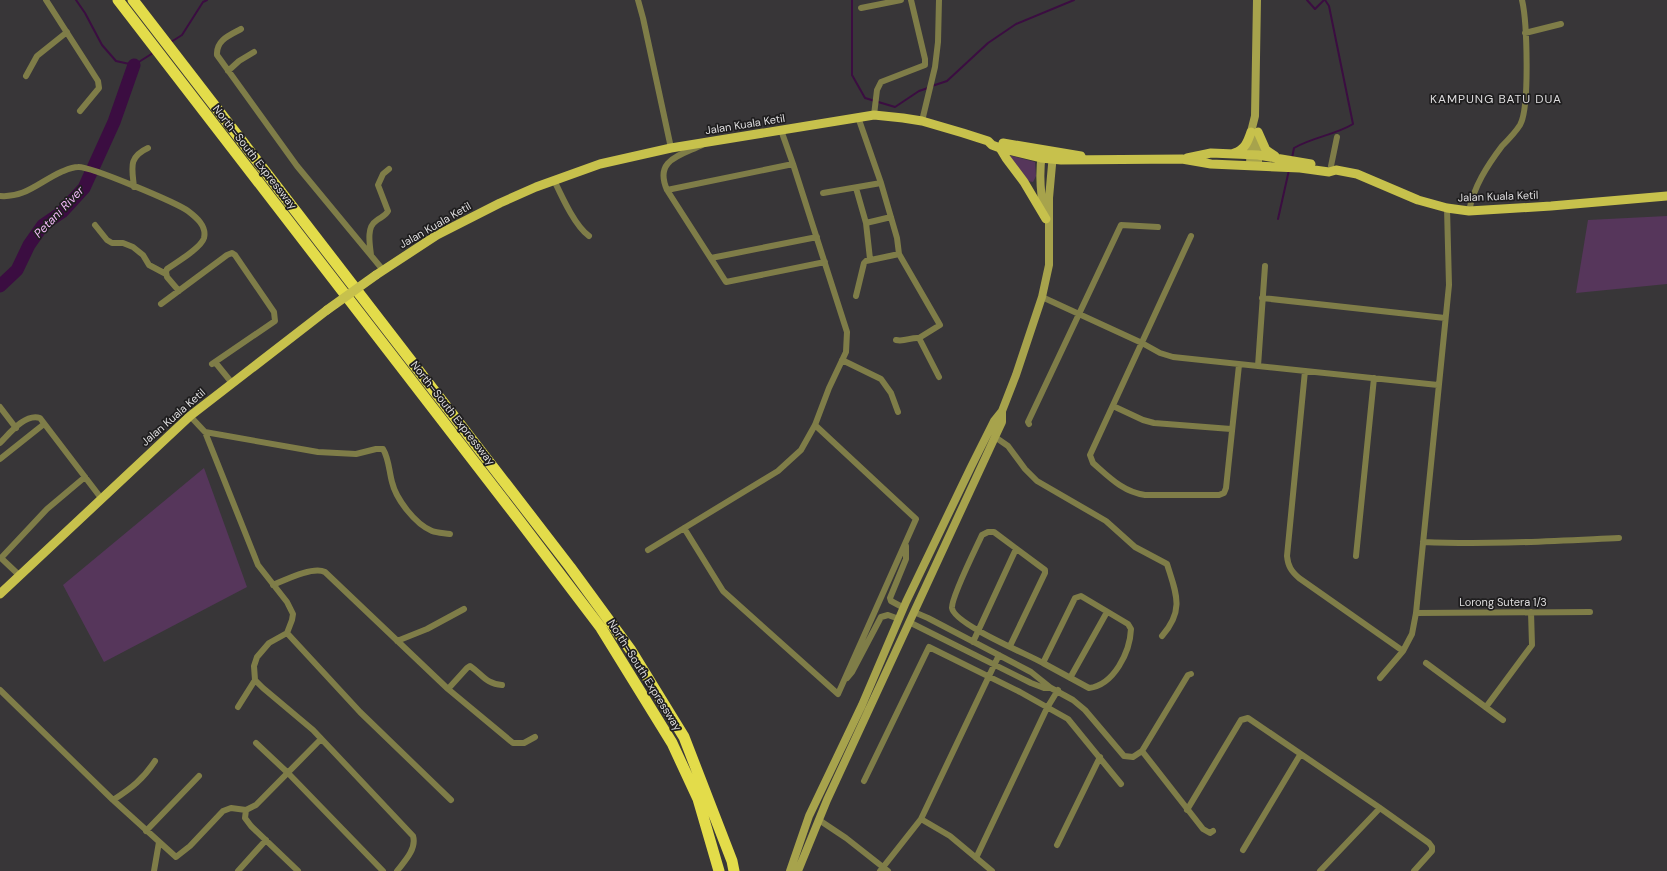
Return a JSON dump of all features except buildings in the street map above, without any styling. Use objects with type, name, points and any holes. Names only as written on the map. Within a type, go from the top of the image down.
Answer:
[{"type":"highway","name":"North–South Expressway","points":[[118,0],[520,520],[601,628],[672,743],[698,799],[718,865]]},
{"type":"highway","name":"North–South Expressway","points":[[133,0],[570,566],[630,649],[684,737],[732,866]]},
{"type":"main road","points":[[1254,166],[1257,0]]},
{"type":"main road","name":"Jalan Kuala Ketil","points":[[0,594],[190,416],[327,310],[380,273],[444,232],[500,202],[554,180],[614,159],[671,148],[874,115],[922,121],[988,142],[1000,148],[1042,154],[1100,160],[1182,159],[1211,164],[1254,166],[1283,161]]},
{"type":"main road","points":[[1231,154],[1240,151],[1255,132]]},
{"type":"main road","points":[[1255,132],[1266,150],[1283,161]]},
{"type":"main road","name":"Jalan Kuala Ketil","points":[[988,142],[993,141],[1042,154]]},
{"type":"main road","points":[[1000,148],[1024,182],[1046,219]]},
{"type":"main road","name":"Jalan Kuala Ketil","points":[[1182,159],[1211,153],[1254,155],[1329,172],[1334,168],[1357,174],[1418,200],[1447,208],[1469,211],[1551,206],[1667,196]]},
{"type":"main road","points":[[1042,154],[1040,177],[1041,198],[1049,235]]},
{"type":"main road","points":[[790,871],[791,864],[809,816],[862,705],[899,618],[994,421],[1002,411],[1016,375],[1042,297],[1049,265],[1049,198],[1053,155]]},
{"type":"main road","points":[[798,871],[819,820],[909,622],[996,437],[1002,422],[1002,411]]},
{"type":"main road","points":[[904,608],[914,612]]},
{"type":"main road","points":[[899,618],[909,622]]},
{"type":"street","points":[[46,0],[95,74],[99,85],[96,93],[80,111]]},
{"type":"street","points":[[638,0],[648,38],[671,148]]},
{"type":"street","points":[[861,8],[901,0]]},
{"type":"street","points":[[911,0],[925,59],[925,65]]},
{"type":"street","points":[[922,121],[935,70],[938,42],[938,0]]},
{"type":"street","points":[[1469,211],[1472,196],[1478,182],[1498,152],[1520,124],[1524,112],[1526,55],[1525,14],[1522,0]]},
{"type":"street","points":[[1525,33],[1560,24]]},
{"type":"street","points":[[241,29],[223,40],[218,45],[217,55],[297,166],[371,255],[380,273]]},
{"type":"street","points":[[26,76],[37,56],[67,32]]},
{"type":"street","points":[[228,71],[239,61],[254,52]]},
{"type":"street","points":[[874,115],[874,105],[880,82],[925,65],[935,70]]},
{"type":"street","points":[[858,117],[891,217],[899,254],[940,325],[919,338],[904,341],[896,340]]},
{"type":"street","points":[[648,550],[778,471],[801,450],[814,425],[846,352],[847,332],[794,164],[781,130]]},
{"type":"street","points":[[1334,168],[1336,137]]},
{"type":"street","points":[[709,142],[674,158],[664,168],[663,177],[668,190],[726,282],[824,262]]},
{"type":"street","points":[[134,187],[132,163],[137,154],[148,148]]},
{"type":"street","points":[[668,190],[794,164]]},
{"type":"street","points":[[0,196],[18,195],[54,176],[79,166],[183,207],[196,218],[203,227],[204,238],[202,242],[168,269],[166,274]]},
{"type":"street","points":[[371,255],[371,227],[375,221],[384,216],[388,211],[378,185],[383,174],[389,169]]},
{"type":"street","points":[[554,180],[574,217],[584,233],[589,236]]},
{"type":"street","points":[[823,192],[881,184]]},
{"type":"street","points":[[856,188],[866,223],[870,259]]},
{"type":"street","points":[[1380,678],[1403,651],[1412,634],[1416,613],[1449,284],[1447,208]]},
{"type":"street","points":[[866,223],[891,217]]},
{"type":"street","points":[[95,225],[107,240],[112,243],[123,243],[133,247],[143,255],[149,265],[166,274],[179,292]]},
{"type":"street","points":[[1029,424],[1028,422],[1121,225],[1158,227]]},
{"type":"street","points":[[1191,236],[1090,455],[1090,459],[1124,488],[1134,493],[1145,495],[1219,495],[1224,493],[1226,488],[1231,429],[1239,365]]},
{"type":"street","points":[[711,258],[817,237]]},
{"type":"street","points":[[162,304],[232,253],[235,254],[274,312],[275,318],[273,323],[214,363],[232,383]]},
{"type":"street","points":[[856,296],[864,264],[870,259],[899,254]]},
{"type":"street","points":[[1258,366],[1265,266]]},
{"type":"street","points":[[1042,297],[1142,343],[1160,353],[1173,357],[1239,365],[1438,384]]},
{"type":"street","points":[[1262,298],[1445,318]]},
{"type":"street","points":[[919,338],[939,377]]},
{"type":"street","points":[[842,360],[882,379],[891,393],[898,412]]},
{"type":"street","points":[[1305,371],[1287,556],[1288,564],[1292,572],[1299,578],[1403,651]]},
{"type":"street","points":[[1356,556],[1374,378]]},
{"type":"street","points":[[1113,406],[1143,420],[1154,423],[1231,429]]},
{"type":"street","points":[[0,407],[16,428]]},
{"type":"street","points":[[190,416],[205,432],[258,565],[287,602],[293,614],[287,633],[269,643],[257,657],[254,666],[255,680],[238,707]]},
{"type":"street","points":[[0,443],[16,428],[30,418],[40,418],[101,498]]},
{"type":"street","points":[[0,459],[44,424]]},
{"type":"street","points":[[684,528],[726,595],[838,694],[916,519],[814,425]]},
{"type":"street","points":[[205,432],[318,452],[356,454],[376,449],[383,449],[386,454],[392,483],[409,512],[420,524],[433,532],[450,534]]},
{"type":"street","points":[[996,437],[1008,446],[1025,469],[1037,481],[1106,522],[1135,547],[1167,564],[1176,593],[1176,616],[1171,626],[1162,636]]},
{"type":"street","points":[[19,575],[1,558],[46,509],[84,477]]},
{"type":"street","points":[[1010,646],[1045,572],[1044,568],[994,532],[988,532],[982,535],[954,596],[952,608],[955,615],[978,631],[1010,646],[1089,688],[1096,687],[1108,681],[1116,671],[1126,650],[1131,629],[1128,624],[1084,597],[1076,597],[1043,663]]},
{"type":"street","points":[[1423,542],[1452,544],[1619,538]]},
{"type":"street","points":[[904,608],[893,603],[890,598],[906,559],[906,543]]},
{"type":"street","points":[[973,642],[1016,549]]},
{"type":"street","points":[[273,585],[311,571],[322,570],[448,689],[513,743],[524,743],[535,737]]},
{"type":"street","points":[[397,640],[427,629],[464,609]]},
{"type":"street","points":[[914,612],[1031,672],[1085,710],[1124,756],[1133,757],[1142,751],[1188,675],[1192,674]]},
{"type":"street","points":[[1070,678],[1107,612]]},
{"type":"street","points":[[1486,707],[1532,645],[1531,612]]},
{"type":"street","name":"Lorong Sutera 1/3","points":[[1416,613],[1590,612]]},
{"type":"street","points":[[844,679],[852,672],[881,618],[888,615],[899,618]]},
{"type":"street","points":[[909,622],[1031,683],[1044,688],[1054,689]]},
{"type":"street","points":[[287,633],[360,712],[451,800]]},
{"type":"street","points":[[864,781],[930,647],[1068,719],[1121,784]]},
{"type":"street","points":[[819,820],[846,838],[884,870],[921,819],[999,655]]},
{"type":"street","points":[[1426,663],[1503,720]]},
{"type":"street","points":[[448,689],[470,666],[492,684],[502,685]]},
{"type":"street","points":[[255,680],[304,721],[413,836],[415,841],[410,853],[397,871]]},
{"type":"street","points":[[976,858],[1047,708],[1054,689]]},
{"type":"street","points":[[0,690],[113,800],[176,857],[190,846],[223,811],[231,808],[246,810],[256,805],[321,739]]},
{"type":"street","points":[[1187,810],[1241,720],[1248,718],[1429,843],[1432,847],[1432,851],[1414,871]]},
{"type":"street","points":[[256,743],[288,773],[383,871]]},
{"type":"street","points":[[1142,751],[1203,829],[1210,833],[1213,831]]},
{"type":"street","points":[[1243,850],[1300,755]]},
{"type":"street","points":[[1057,845],[1100,757]]},
{"type":"street","points":[[113,800],[135,786],[155,761]]},
{"type":"street","points":[[146,831],[199,776]]},
{"type":"street","points":[[1320,871],[1380,808]]},
{"type":"street","points":[[246,810],[246,818],[248,822],[298,871]]},
{"type":"street","points":[[921,819],[950,836],[992,871]]},
{"type":"street","points":[[238,871],[266,840]]},
{"type":"street","points":[[154,871],[159,842]]},
{"type":"shaded area","points":[[1008,155],[1035,162],[1036,176],[1033,182],[1028,181]]},
{"type":"shaded area","points":[[1667,216],[1667,284],[1576,293],[1588,220]]},
{"type":"shaded area","points":[[204,468],[247,587],[104,662],[63,585]]},
{"type":"waterway","points":[[76,0],[85,13],[102,45],[116,61],[134,65],[153,53]]},
{"type":"waterway","points":[[171,42],[182,35],[203,2],[207,0]]},
{"type":"waterway","points":[[852,0],[852,75],[865,98],[895,107],[919,91],[928,88]]},
{"type":"waterway","points":[[932,86],[947,81],[988,43],[1016,24],[1074,0]]},
{"type":"waterway","points":[[1307,0],[1315,9],[1324,0]]},
{"type":"waterway","points":[[1292,158],[1294,148],[1301,144],[1339,131],[1353,124],[1329,6],[1325,0]]},
{"type":"waterway","name":"Petani River","points":[[0,286],[17,270],[29,245],[43,225],[62,212],[84,188],[114,122],[134,65]]},
{"type":"waterway","points":[[1278,219],[1289,170]]},
{"type":"district","name":"KAMPUNG BATU DUA","points":[[1496,99]]}]
